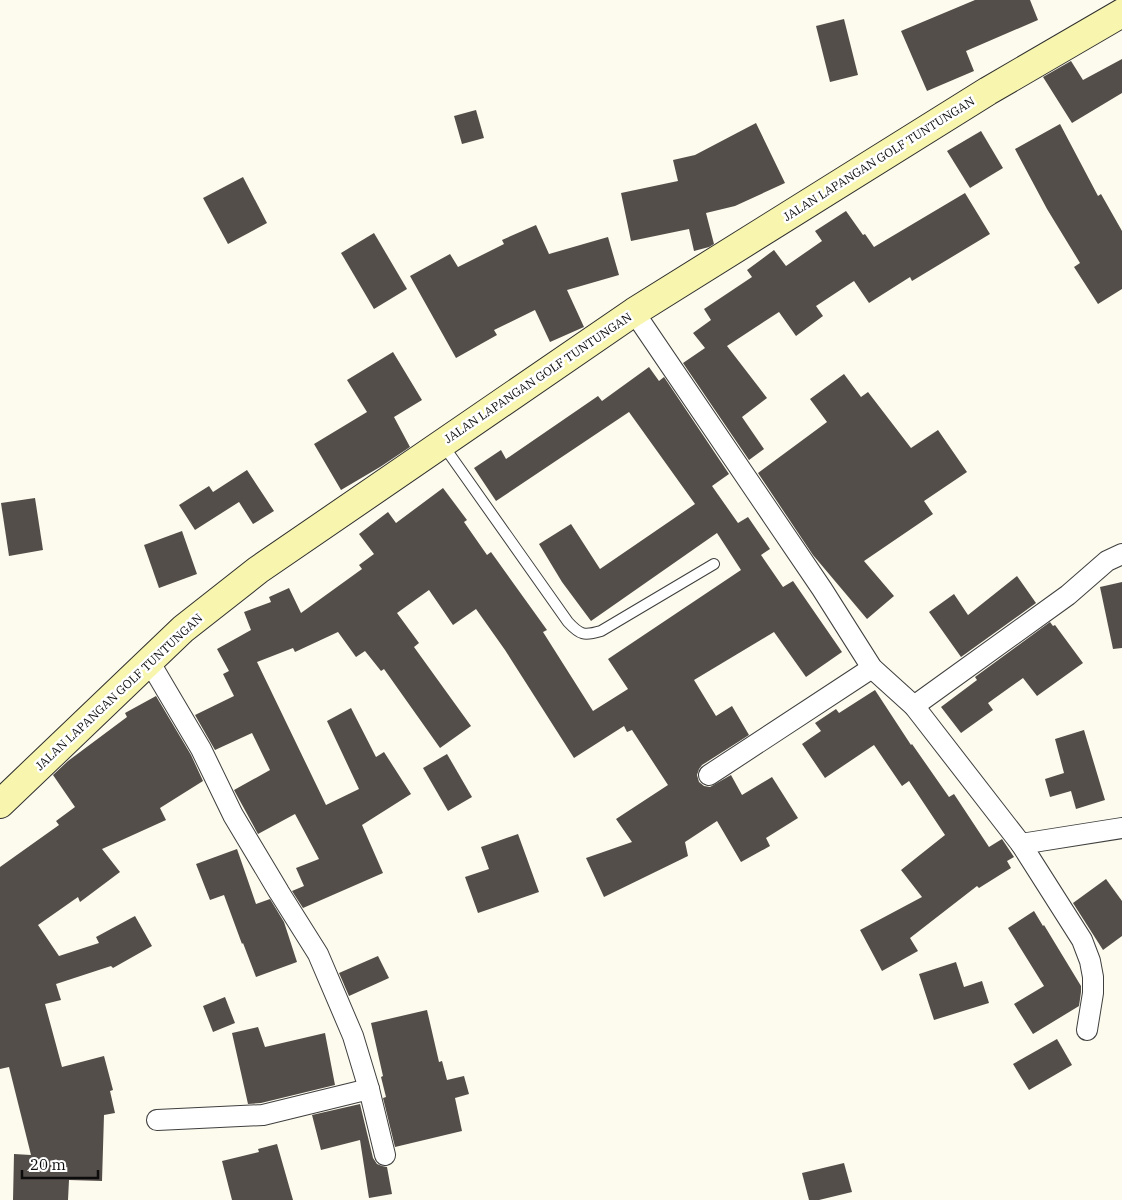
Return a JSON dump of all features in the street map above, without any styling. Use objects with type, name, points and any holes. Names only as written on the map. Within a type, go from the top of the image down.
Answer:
[{"type":"street","name":"JALAN LAPANGAN GOLF TUNTUNGAN","points":[[0,804],[183,629],[258,570],[634,312],[988,91],[1122,13]]},
{"type":"street","points":[[634,312],[822,589],[872,668],[914,706],[1021,844],[1082,940],[1090,961],[1093,977],[1093,993],[1087,1030]]},
{"type":"street","points":[[914,706],[1068,595],[1108,561],[1122,554]]},
{"type":"street","points":[[149,661],[201,749],[233,815],[318,954],[353,1036],[369,1089],[385,1154]]},
{"type":"street","points":[[709,775],[872,668]]},
{"type":"street","points":[[1021,844],[1122,828]]},
{"type":"street","points":[[156,1120],[263,1115],[369,1089]]},
{"type":"lane","points":[[442,444],[576,631],[583,634],[601,631],[714,564]]},
{"type":"building","points":[[975,0],[1030,0],[1038,20],[966,51],[974,71],[927,91],[901,31]]},
{"type":"building","points":[[844,19],[858,75],[830,82],[816,26]]},
{"type":"building","points":[[1122,59],[1122,93],[1072,123],[1043,77],[1071,61],[1083,80]]},
{"type":"building","points":[[476,110],[484,138],[462,144],[454,116]]},
{"type":"building","points":[[756,123],[785,183],[735,206],[706,213],[714,244],[709,247],[694,251],[689,229],[631,241],[621,193],[678,181],[673,160],[695,155]]},
{"type":"building","points":[[1060,124],[1098,196],[1101,194],[1122,231],[1122,289],[1098,304],[1074,267],[1080,263],[1047,209],[1015,149]]},
{"type":"building","points":[[981,131],[1003,168],[970,188],[947,151]]},
{"type":"building","points":[[243,177],[267,223],[228,244],[203,198]]},
{"type":"building","points":[[965,193],[990,234],[912,281],[910,277],[869,303],[854,281],[816,306],[823,316],[796,336],[779,312],[727,346],[767,398],[742,417],[764,449],[749,460],[683,363],[705,348],[693,333],[711,320],[704,309],[752,277],[747,270],[774,250],[786,266],[822,241],[815,231],[846,211],[874,247]]},
{"type":"building","points":[[536,225],[549,254],[608,237],[619,275],[567,290],[584,327],[550,342],[535,310],[494,330],[497,335],[456,358],[410,276],[450,254],[458,267],[504,244],[502,240]]},
{"type":"building","points":[[374,233],[407,289],[374,309],[341,253]]},
{"type":"building","points":[[393,352],[422,400],[394,417],[410,447],[341,490],[314,444],[367,412],[347,380]]},
{"type":"building","points":[[649,367],[659,381],[664,377],[729,474],[712,486],[738,523],[748,517],[770,549],[761,555],[783,587],[793,581],[842,652],[806,677],[774,632],[694,680],[716,716],[732,706],[749,735],[702,765],[697,775],[699,782],[704,786],[710,787],[731,775],[742,795],[772,777],[798,818],[766,838],[770,846],[741,862],[717,821],[685,842],[688,856],[604,897],[586,858],[632,842],[616,819],[668,785],[632,730],[627,732],[624,726],[574,758],[505,650],[476,609],[453,625],[429,590],[397,613],[419,643],[414,647],[471,726],[440,748],[384,669],[381,671],[365,651],[356,657],[338,632],[295,652],[293,648],[257,662],[326,805],[359,789],[327,721],[351,708],[376,757],[384,752],[411,794],[362,825],[383,873],[303,908],[292,891],[304,886],[296,868],[319,859],[295,814],[258,834],[234,790],[270,770],[252,733],[215,750],[195,715],[234,696],[223,674],[229,671],[217,649],[251,630],[244,612],[271,602],[269,597],[289,588],[301,613],[362,569],[359,565],[374,554],[359,534],[388,512],[396,523],[443,488],[467,520],[464,522],[487,555],[491,552],[547,630],[543,632],[593,711],[628,689],[608,659],[741,570],[717,533],[591,621],[562,582],[539,544],[571,524],[600,569],[695,504],[629,412],[496,501],[474,468],[501,450],[506,459],[598,396],[602,401]]},
{"type":"building","points":[[844,374],[861,397],[868,392],[911,448],[938,430],[967,472],[924,501],[933,514],[864,561],[894,596],[867,619],[813,555],[758,473],[827,422],[810,399]]},
{"type":"building","points":[[247,470],[274,511],[253,524],[239,502],[195,530],[179,505],[209,486],[213,492]]},
{"type":"building","points":[[35,498],[43,550],[9,556],[1,503]]},
{"type":"building","points":[[182,531],[197,574],[159,588],[144,545]]},
{"type":"building","points":[[1017,576],[1036,603],[961,657],[929,612],[954,594],[968,615]]},
{"type":"building","points":[[1122,582],[1122,648],[1113,649],[1100,587]]},
{"type":"building","points":[[1050,622],[1053,626],[1055,625],[1083,663],[1037,696],[1023,678],[988,703],[993,710],[961,733],[941,707],[977,680],[975,677]]},
{"type":"building","points":[[875,690],[911,745],[949,797],[954,794],[989,847],[1002,839],[1014,857],[1007,861],[1011,868],[979,888],[977,886],[910,938],[918,951],[882,971],[860,930],[922,897],[901,870],[945,835],[909,781],[902,786],[874,745],[825,778],[802,744],[821,731],[815,723],[836,709],[839,713]]},
{"type":"building","points":[[156,696],[191,755],[203,781],[160,808],[166,820],[102,849],[120,872],[80,902],[78,897],[38,925],[59,956],[99,943],[96,937],[135,916],[152,946],[113,968],[111,966],[56,984],[61,1000],[45,1004],[62,1067],[104,1056],[113,1090],[110,1091],[115,1113],[104,1115],[102,1181],[69,1180],[68,1200],[13,1200],[14,1154],[31,1155],[9,1067],[0,1069],[0,867],[59,825],[56,821],[75,807],[53,775],[68,761],[127,717],[125,713]]},
{"type":"building","points":[[1084,730],[1105,800],[1076,809],[1071,791],[1050,797],[1045,779],[1064,773],[1055,739]]},
{"type":"building","points":[[447,754],[472,797],[448,811],[423,768]]},
{"type":"building","points":[[518,834],[539,892],[478,913],[465,877],[489,869],[481,847]]},
{"type":"building","points":[[237,849],[256,904],[270,899],[284,922],[297,962],[256,977],[224,895],[210,900],[196,864]]},
{"type":"building","points":[[1106,879],[1122,901],[1122,936],[1103,950],[1073,903]]},
{"type":"building","points":[[1034,911],[1081,986],[1081,992],[1079,1006],[1033,1034],[1014,1004],[1044,986],[1008,928]]},
{"type":"building","points":[[378,956],[389,978],[349,996],[339,973]]},
{"type":"building","points":[[956,962],[964,987],[982,981],[989,1003],[934,1020],[919,974]]},
{"type":"building","points":[[225,997],[235,1023],[213,1032],[203,1006]]},
{"type":"building","points":[[427,1010],[439,1062],[442,1061],[447,1080],[464,1076],[469,1094],[455,1098],[462,1131],[395,1147],[383,1098],[386,1097],[381,1077],[383,1076],[371,1023]]},
{"type":"building","points":[[258,1027],[265,1047],[325,1033],[335,1085],[261,1103],[248,1104],[232,1033]]},
{"type":"building","points":[[1057,1039],[1072,1065],[1029,1090],[1013,1064]]},
{"type":"building","points":[[360,1104],[373,1158],[377,1164],[387,1167],[392,1194],[369,1198],[360,1140],[321,1150],[312,1115]]},
{"type":"building","points":[[277,1144],[293,1200],[232,1200],[222,1161],[259,1152],[258,1149]]},
{"type":"building","points":[[844,1163],[852,1192],[819,1200],[809,1200],[802,1173]]}]
